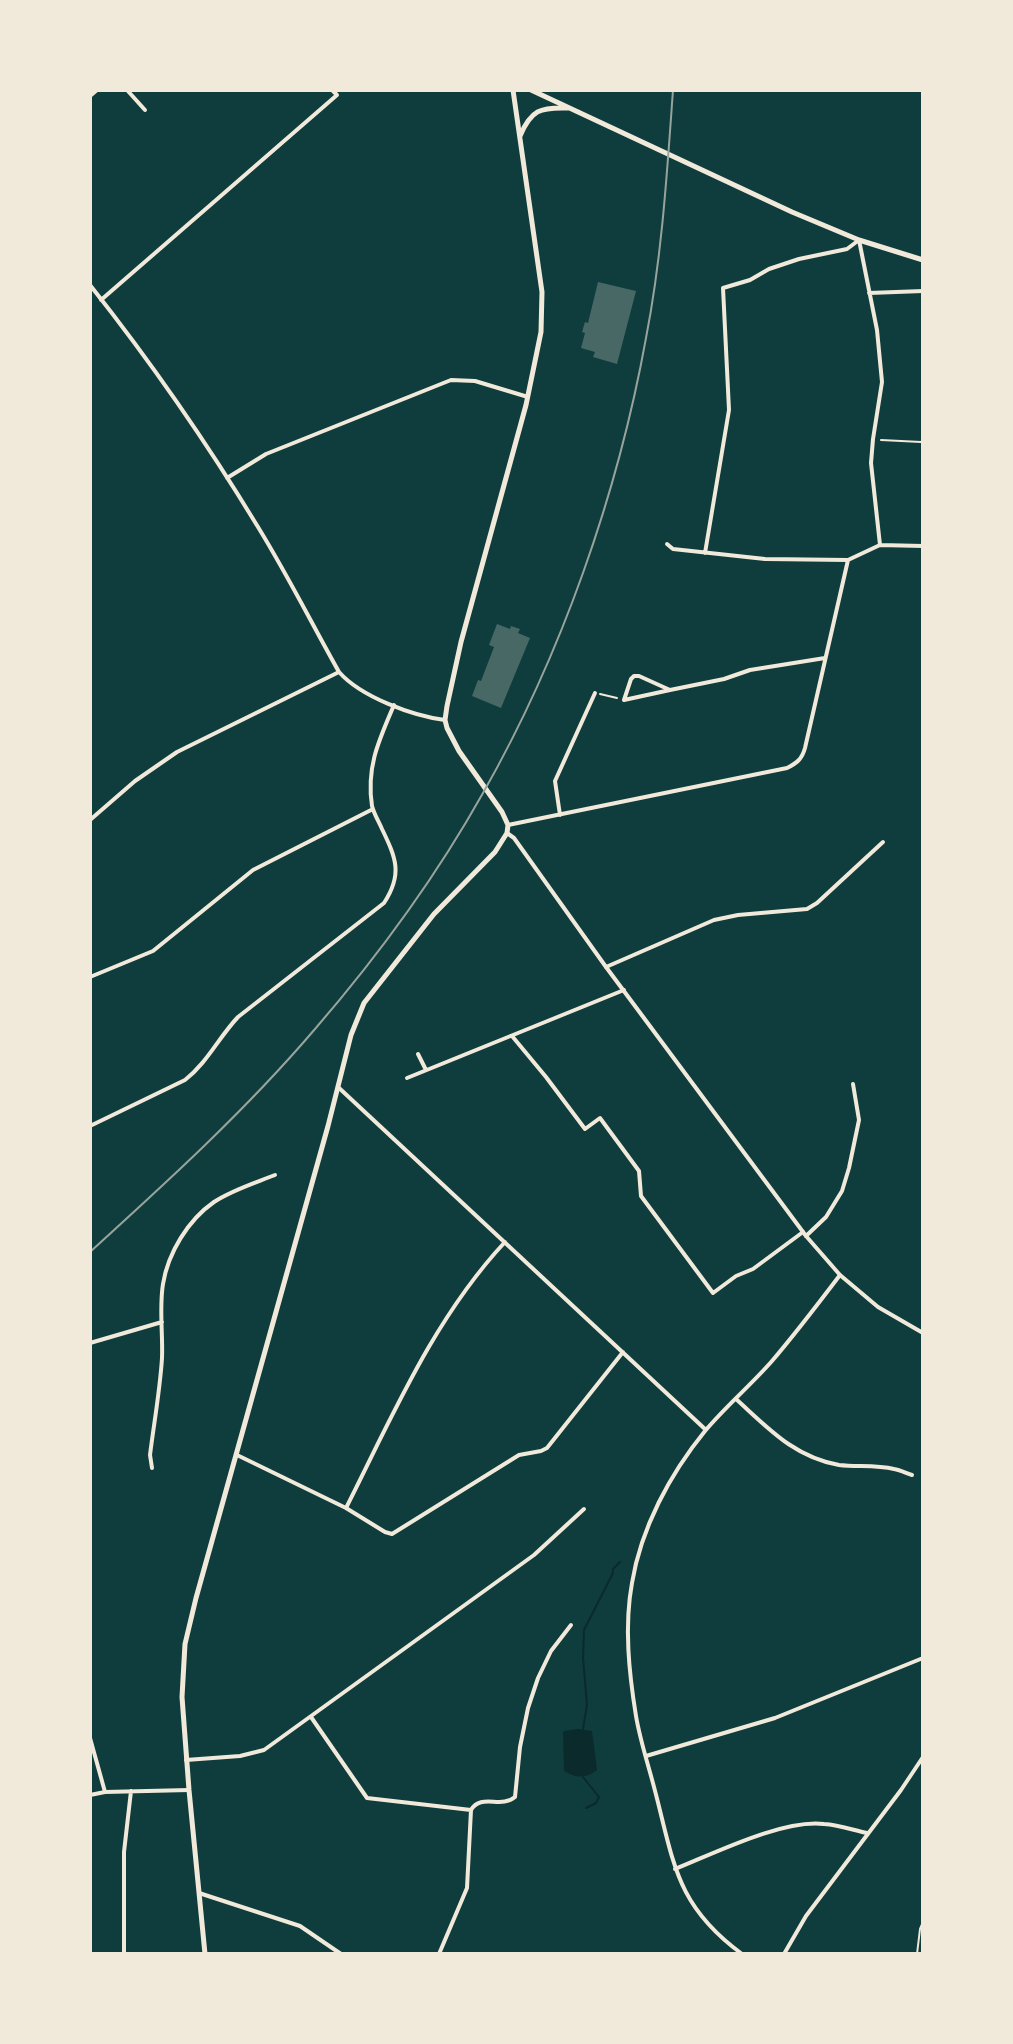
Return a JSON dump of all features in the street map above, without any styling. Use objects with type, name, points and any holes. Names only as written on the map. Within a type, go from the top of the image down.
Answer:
[{"type":"main road","points":[[205,1954],[182,1697],[185,1644],[196,1598],[351,1035],[364,1003],[434,914],[495,852],[507,833],[508,825],[494,797],[459,751],[445,720],[461,642],[539,349],[543,304],[513,90]]},
{"type":"main road","points":[[531,90],[859,240],[923,260]]},
{"type":"main road","points":[[519,136],[529,117],[540,110],[573,109]]},
{"type":"street","points":[[90,96],[97,90]]},
{"type":"street","points":[[127,90],[145,110]]},
{"type":"street","points":[[101,300],[337,95],[332,90]]},
{"type":"street","points":[[705,553],[729,410],[723,288],[799,259],[847,249],[859,240],[877,330],[882,382],[871,463],[880,545]]},
{"type":"street","points":[[90,285],[155,370],[227,478],[260,530],[339,672],[357,687],[394,705],[429,718],[445,720]]},
{"type":"street","points":[[869,293],[923,291]]},
{"type":"street","points":[[227,478],[266,454],[451,380],[475,381],[528,397]]},
{"type":"street","points":[[667,544],[673,549],[765,559],[848,560],[880,545],[923,546]]},
{"type":"street","points":[[508,825],[796,764],[805,748],[848,560]]},
{"type":"street","points":[[624,700],[724,679],[750,670],[825,658]]},
{"type":"street","points":[[90,820],[135,781],[177,752],[339,672]]},
{"type":"street","points":[[624,700],[634,676],[670,690]]},
{"type":"street","points":[[560,815],[555,781],[595,693]]},
{"type":"street","points":[[90,1126],[185,1080],[197,1070],[238,1017],[384,903],[397,876],[395,861],[373,809],[371,784],[373,753],[394,705]]},
{"type":"street","points":[[90,977],[153,951],[253,870],[373,809]]},
{"type":"street","points":[[507,833],[514,838],[804,1234],[840,1275],[878,1307],[923,1333]]},
{"type":"street","points":[[606,967],[714,920],[807,909],[883,842]]},
{"type":"street","points":[[407,1078],[624,990]]},
{"type":"street","points":[[512,1036],[585,1129],[600,1118],[639,1171],[641,1196],[713,1293],[736,1276],[753,1269],[826,1217],[842,1191],[859,1120],[853,1084]]},
{"type":"street","points":[[418,1054],[426,1070]]},
{"type":"street","points":[[338,1087],[706,1430]]},
{"type":"street","points":[[152,1468],[150,1455],[162,1358],[163,1284],[171,1258],[181,1237],[214,1202],[275,1175]]},
{"type":"street","points":[[346,1508],[433,1340],[489,1259],[505,1242]]},
{"type":"street","points":[[742,1954],[724,1941],[698,1913],[675,1869],[637,1718],[629,1654],[628,1621],[632,1584],[646,1532],[659,1501],[681,1464],[706,1430],[793,1337],[840,1275]]},
{"type":"street","points":[[90,1343],[162,1322]]},
{"type":"street","points":[[237,1455],[392,1534],[519,1455],[547,1448],[623,1352]]},
{"type":"street","points":[[736,1399],[781,1441],[813,1458],[856,1467],[893,1468],[912,1475]]},
{"type":"street","points":[[186,1760],[240,1756],[264,1750],[534,1555],[584,1509]]},
{"type":"street","points":[[439,1954],[467,1888],[471,1810],[479,1802],[507,1802],[515,1797],[528,1708],[551,1651],[571,1625]]},
{"type":"street","points":[[646,1756],[775,1718],[923,1658]]},
{"type":"street","points":[[311,1717],[367,1798],[471,1810]]},
{"type":"street","points":[[90,1738],[105,1792]]},
{"type":"street","points":[[784,1954],[806,1916],[923,1757]]},
{"type":"street","points":[[90,1795],[189,1790]]},
{"type":"street","points":[[124,1954],[124,1852],[131,1791]]},
{"type":"street","points":[[675,1869],[776,1830],[802,1824],[824,1823],[869,1833]]},
{"type":"street","points":[[199,1893],[300,1926],[341,1954]]},
{"type":"lane","points":[[917,1954],[923,1922]]},
{"type":"path","points":[[873,439],[923,440]]},
{"type":"path","points":[[595,693],[624,700]]},
{"type":"water","points":[[578,1729],[592,1731],[597,1770],[585,1776],[564,1771],[563,1732]]},
{"type":"building","points":[[598,282],[636,291],[617,364],[593,357],[595,352],[581,348],[585,333],[582,332],[585,322],[588,323]]},
{"type":"building","points":[[497,624],[520,629],[518,633],[530,638],[501,708],[472,696],[494,647],[489,645]]},
{"type":"waterway","points":[[583,1729],[587,1705],[584,1630],[613,1569],[620,1562]]},
{"type":"waterway","points":[[583,1777],[599,1797],[596,1803],[586,1808]]},
{"type":"railway","points":[[90,1252],[234,1116],[289,1059],[338,1001],[426,885],[465,824],[511,740],[561,630],[603,514],[620,455],[646,338],[656,276],[673,90]]}]
